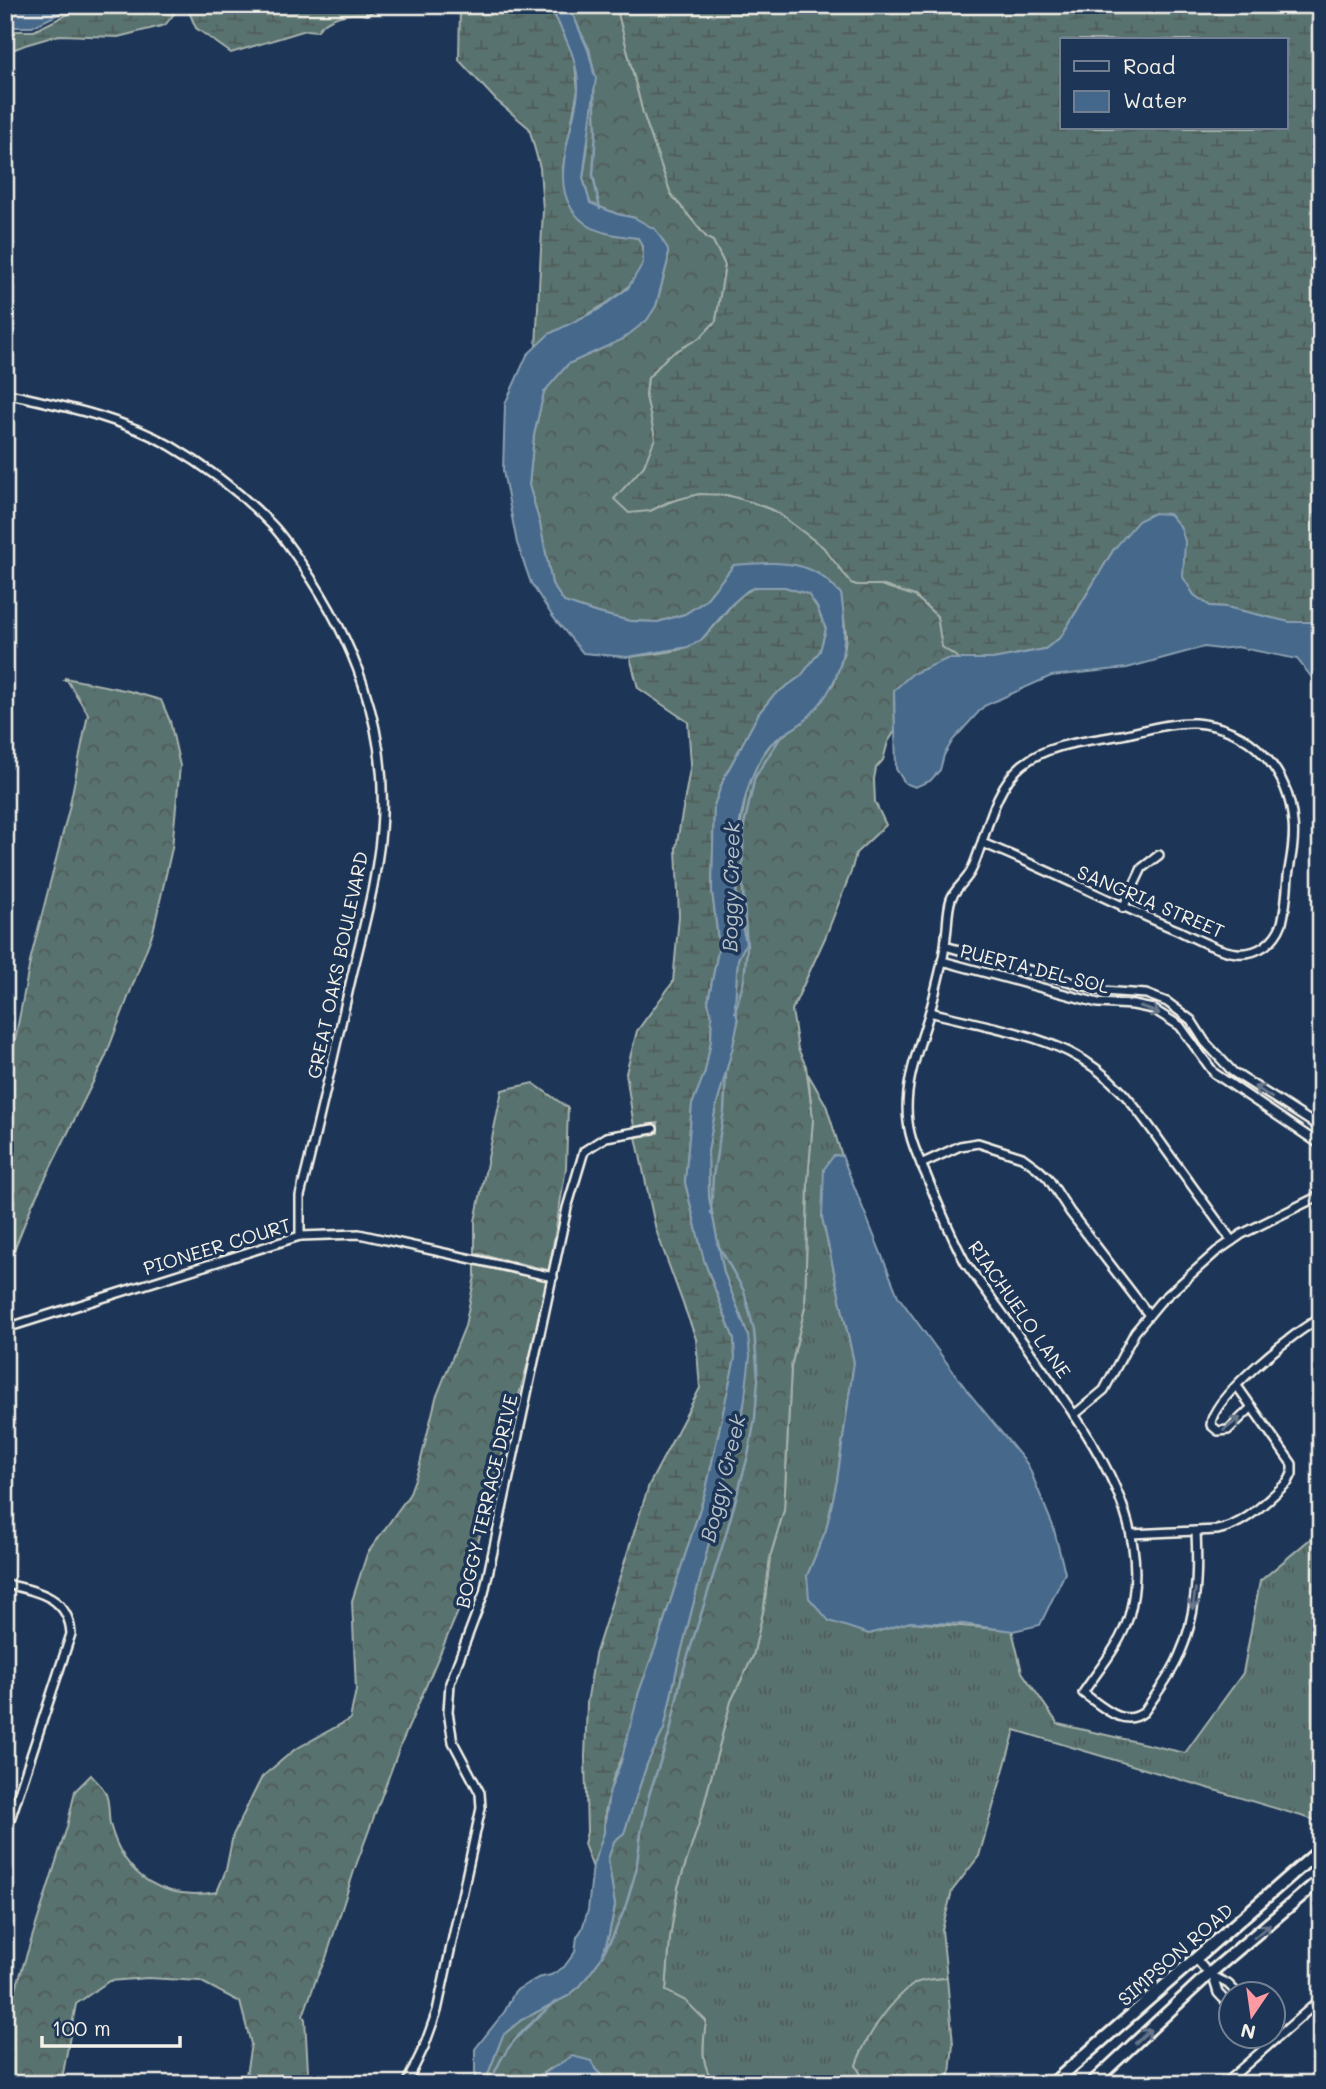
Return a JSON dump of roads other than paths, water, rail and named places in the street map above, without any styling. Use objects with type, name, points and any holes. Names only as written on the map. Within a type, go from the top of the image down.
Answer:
[{"type":"main road","name":"SIMPSON ROAD","points":[[1052,2084],[1321,1849]]},
{"type":"main road","name":"SIMPSON ROAD","points":[[1091,2084],[1321,1879]]},
{"type":"street","name":"GREAT OAKS BOULEVARD","points":[[5,393],[88,412],[133,428],[190,458],[244,499],[273,526],[323,595],[343,632],[359,671],[371,709],[378,746],[383,812],[380,843],[370,898],[300,1196],[300,1236]]},
{"type":"street","name":"SANGRIA STREET","points":[[947,924],[951,900],[969,875],[1007,781],[1024,764],[1044,752],[1187,723],[1219,727],[1253,744],[1270,760],[1282,779],[1291,804],[1293,822],[1283,917],[1273,939],[1258,950],[1245,953],[1232,952],[1123,908],[982,843]]},
{"type":"street","points":[[1123,908],[1142,868],[1159,855]]},
{"type":"street","name":"RIACHUELO LANE","points":[[947,924],[945,946],[930,1012],[911,1074],[907,1095],[908,1122],[921,1164],[951,1237],[966,1264],[1091,1438],[1108,1471],[1131,1534],[1135,1556],[1134,1591],[1129,1617],[1119,1640],[1083,1693],[1127,1720],[1143,1713],[1180,1656],[1194,1604],[1198,1571],[1196,1531]]},
{"type":"street","name":"PUERTA DEL SOL","points":[[945,946],[1102,991],[1146,994],[1167,1002],[1191,1020],[1205,1042],[1233,1072],[1321,1128]]},
{"type":"street","name":"PUERTA DEL SOL","points":[[942,961],[1098,1003],[1153,1009],[1180,1026],[1214,1073],[1321,1145]]},
{"type":"street","points":[[930,1012],[1042,1041],[1070,1052],[1097,1070],[1119,1087],[1142,1114],[1232,1241]]},
{"type":"street","name":"BOGGY TERRACE DRIVE","points":[[406,2084],[424,2047],[437,2011],[481,1808],[480,1793],[453,1742],[448,1712],[450,1683],[484,1593],[568,1208],[584,1151],[606,1137],[653,1129]]},
{"type":"street","points":[[921,1164],[960,1146],[978,1143],[1002,1149],[1030,1162],[1048,1178],[1070,1212],[1149,1315]]},
{"type":"street","points":[[1074,1415],[1104,1390],[1135,1332],[1179,1286],[1242,1234],[1321,1195]]},
{"type":"street","name":"PIONEER COURT","points":[[16,1325],[300,1236],[359,1234],[554,1277]]},
{"type":"street","points":[[1252,1407],[1225,1431],[1218,1431],[1210,1424],[1213,1413],[1237,1386],[1290,1337],[1321,1318]]},
{"type":"street","points":[[1131,1534],[1231,1528],[1243,1522],[1287,1482],[1292,1474],[1292,1464],[1237,1386]]},
{"type":"street","points":[[5,1584],[40,1592],[57,1601],[68,1616],[71,1634],[5,1835]]},
{"type":"street","points":[[1196,1959],[1211,1976],[1218,1993]]},
{"type":"street","points":[[1211,1976],[1220,1980]]},
{"type":"street","points":[[1288,2026],[1321,1999]]},
{"type":"street","points":[[1224,2084],[1263,2050]]},
{"type":"water","points":[[5,5],[91,5],[71,8],[32,27],[5,27]]},
{"type":"water","points":[[550,5],[569,5],[588,50],[596,78],[583,178],[590,203],[635,218],[656,230],[668,249],[668,260],[656,306],[647,320],[623,339],[568,364],[544,392],[534,435],[529,485],[552,584],[564,602],[630,621],[658,622],[685,614],[705,601],[734,565],[793,565],[811,570],[827,580],[841,594],[844,630],[841,663],[828,693],[804,721],[769,746],[751,779],[740,820],[736,883],[738,912],[746,943],[738,959],[735,1005],[738,1022],[715,1111],[708,1151],[709,1198],[724,1273],[748,1335],[750,1356],[744,1405],[664,1729],[647,1764],[624,1833],[614,1841],[608,1859],[615,1906],[602,1957],[580,1986],[568,1996],[521,2020],[503,2035],[488,2074],[491,2084],[473,2084],[475,2049],[505,2011],[515,1991],[564,1967],[575,1952],[577,1937],[588,1910],[593,1865],[604,1833],[609,1793],[621,1762],[639,1692],[706,1490],[735,1358],[734,1339],[704,1260],[685,1182],[692,1105],[705,1072],[711,1041],[712,1016],[708,1002],[719,946],[712,891],[714,806],[724,778],[759,713],[773,696],[801,676],[820,651],[826,629],[808,594],[785,587],[756,587],[748,590],[733,603],[701,640],[688,647],[627,657],[583,653],[553,617],[531,583],[517,543],[503,471],[505,404],[527,355],[549,334],[598,310],[628,288],[643,263],[643,247],[638,238],[611,234],[591,227],[573,211],[566,196],[564,161],[578,80],[569,47]]},
{"type":"water","points":[[1154,513],[1169,514],[1180,526],[1185,541],[1183,577],[1194,595],[1210,606],[1226,607],[1289,622],[1321,622],[1321,689],[1297,659],[1237,647],[1204,647],[1127,668],[1051,676],[984,706],[953,740],[944,755],[940,770],[930,781],[915,787],[905,783],[896,769],[894,690],[912,674],[947,659],[993,659],[1045,649],[1061,637],[1114,549],[1138,521]]},
{"type":"water","points":[[834,1155],[842,1156],[898,1296],[969,1393],[1028,1465],[1053,1526],[1065,1573],[1040,1625],[1013,1631],[963,1624],[910,1622],[869,1634],[829,1621],[809,1598],[807,1576],[826,1530],[837,1481],[854,1362],[822,1217],[824,1169]]},
{"type":"water","points":[[572,2056],[592,2061],[595,2069],[610,2084],[527,2084]]},
{"type":"waterway","name":"Boggy Creek","points":[[581,33],[589,49],[594,73]]},
{"type":"waterway","name":"Boggy Creek","points":[[594,90],[596,131],[593,175],[600,209]]},
{"type":"waterway","name":"Boggy Creek","points":[[735,1012],[744,980],[747,947],[742,875],[744,825],[755,777],[782,735]]},
{"type":"waterway","name":"Boggy Creek","points":[[711,1213],[726,1073]]},
{"type":"waterway","name":"Boggy Creek","points":[[603,1953],[625,1908],[636,1871],[649,1795],[670,1732],[681,1678],[748,1456],[755,1418],[758,1379],[754,1330],[744,1291],[717,1243]]},
{"type":"waterway","name":"Boggy Creek","points":[[491,2084],[501,2059],[517,2037],[557,2001]]}]
